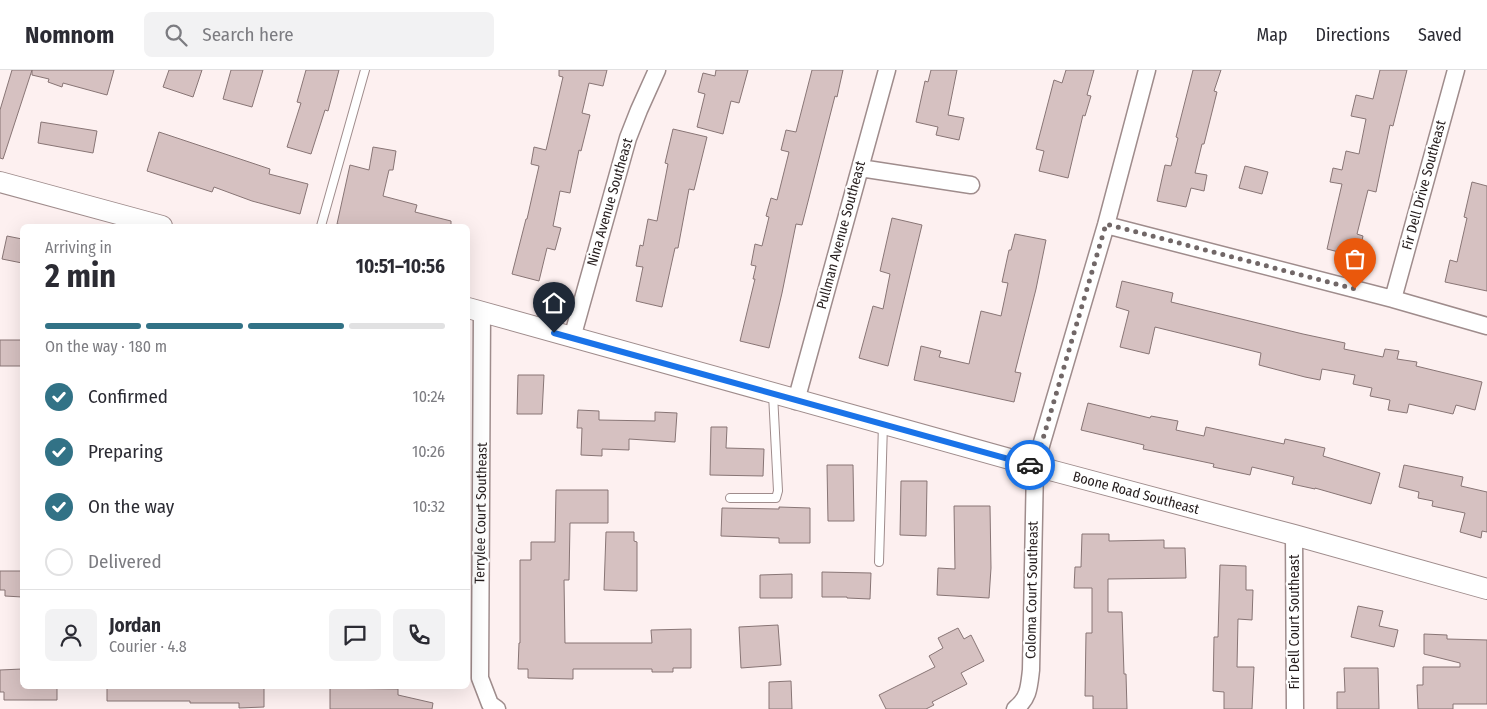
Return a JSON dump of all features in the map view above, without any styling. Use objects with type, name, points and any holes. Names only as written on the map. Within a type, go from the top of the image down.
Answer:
[{"type":"street","name":"Nina Avenue Southeast","points":[[572,338],[628,138],[657,70]]},
{"type":"street","name":"Pullman Avenue Southeast","points":[[796,401],[887,70]]},
{"type":"street","name":"Coloma Court Southeast","points":[[1015,709],[1023,703],[1028,691],[1031,670],[1035,466],[1106,224],[1147,70]]},
{"type":"street","name":"Fir Dell Drive Southeast","points":[[1393,299],[1456,70]]},
{"type":"street","points":[[860,168],[971,185]]},
{"type":"street","points":[[0,182],[155,224]]},
{"type":"street","points":[[1106,224],[1393,299],[1487,326]]},
{"type":"street","name":"Boone Road Southeast","points":[[475,310],[796,401],[1487,589]]},
{"type":"street","name":"Terrylee Court Southeast","points":[[475,310],[473,659],[490,704],[497,709]]},
{"type":"street","name":"Fir Dell Court Southeast","points":[[1294,536],[1294,709]]},
{"type":"lane","points":[[322,224],[365,70]]},
{"type":"lane","points":[[730,498],[776,498],[778,491],[773,394]]},
{"type":"lane","points":[[879,562],[883,424]]},
{"type":"building","points":[[12,70],[32,70],[3,159],[0,158],[0,110]]},
{"type":"building","points":[[32,70],[114,70],[107,95],[63,83],[62,87],[48,82],[49,79],[32,75]]},
{"type":"building","points":[[169,70],[202,70],[193,97],[163,87]]},
{"type":"building","points":[[231,70],[263,70],[252,107],[223,99]]},
{"type":"building","points":[[306,70],[339,70],[328,111],[325,110],[311,154],[287,147],[301,103],[297,102]]},
{"type":"building","points":[[559,70],[607,70],[603,86],[589,83],[582,113],[590,115],[581,151],[579,150],[570,193],[560,191],[553,226],[561,228],[555,250],[547,248],[539,281],[512,274],[539,166],[531,164],[534,147],[546,150],[563,77],[559,76]]},
{"type":"building","points":[[716,70],[748,70],[739,103],[731,101],[723,134],[697,127],[705,94],[698,92],[703,73],[715,76]]},
{"type":"building","points":[[812,70],[843,70],[802,225],[796,224],[769,348],[740,341],[755,279],[753,279],[756,266],[751,265],[755,244],[762,246],[769,217],[766,216],[771,198],[777,200],[789,152],[781,150],[786,130],[796,132]]},
{"type":"building","points":[[931,70],[957,70],[948,115],[964,118],[959,140],[936,135],[938,127],[916,122],[925,81],[928,82]]},
{"type":"building","points":[[1066,70],[1094,70],[1087,95],[1091,96],[1085,116],[1083,115],[1068,178],[1039,171],[1044,151],[1036,149],[1054,80],[1062,83]]},
{"type":"building","points":[[1193,70],[1221,70],[1214,91],[1217,92],[1195,173],[1207,175],[1204,191],[1191,188],[1186,207],[1157,201],[1165,165],[1171,166],[1178,138],[1176,137]]},
{"type":"building","points":[[1380,70],[1407,70],[1393,126],[1390,125],[1376,192],[1368,190],[1357,234],[1363,236],[1358,257],[1327,249],[1342,184],[1330,182],[1333,168],[1342,170],[1346,151],[1359,154],[1366,119],[1351,116],[1356,95],[1373,99]]},
{"type":"building","points":[[41,122],[97,131],[93,153],[38,143]]},
{"type":"building","points":[[673,129],[707,137],[694,190],[689,189],[678,248],[675,248],[662,307],[636,301],[643,267],[636,266],[640,245],[643,246],[648,219],[657,221],[668,164],[665,163]]},
{"type":"building","points":[[159,132],[270,169],[269,174],[308,184],[300,214],[252,201],[214,187],[212,192],[147,171]]},
{"type":"building","points":[[373,147],[396,151],[393,170],[389,170],[383,196],[417,205],[415,212],[451,221],[451,224],[337,224],[350,165],[369,170]]},
{"type":"building","points":[[1245,166],[1268,172],[1262,194],[1239,188]]},
{"type":"building","points":[[1472,182],[1487,186],[1487,291],[1445,282],[1450,260],[1457,262],[1467,218],[1464,217]]},
{"type":"building","points":[[892,218],[922,225],[888,366],[859,358],[873,306],[883,309],[890,274],[880,271]]},
{"type":"building","points":[[1015,234],[1046,240],[1015,372],[1021,373],[1014,402],[914,380],[921,346],[941,351],[939,357],[969,364],[981,311],[1001,316],[1008,283],[1002,282],[1009,250],[1011,250]]},
{"type":"building","points":[[7,236],[20,239],[20,263],[2,259]]},
{"type":"building","points":[[1122,281],[1173,293],[1171,302],[1345,343],[1344,349],[1383,357],[1385,349],[1399,351],[1397,359],[1417,362],[1416,366],[1482,382],[1475,410],[1456,405],[1453,414],[1409,404],[1407,413],[1388,410],[1390,400],[1370,396],[1372,388],[1353,384],[1355,375],[1322,369],[1320,380],[1305,377],[1259,365],[1261,353],[1155,327],[1149,354],[1120,347],[1129,311],[1116,307]]},
{"type":"building","points":[[0,340],[20,340],[20,366],[0,366]]},
{"type":"building","points":[[518,375],[544,375],[542,414],[517,414]]},
{"type":"building","points":[[1088,403],[1150,418],[1151,416],[1178,421],[1176,430],[1204,436],[1206,427],[1284,444],[1285,439],[1325,448],[1323,456],[1380,473],[1371,504],[1315,488],[1292,484],[1294,477],[1252,467],[1250,475],[1213,467],[1214,464],[1143,449],[1144,445],[1081,430]]},
{"type":"building","points":[[578,410],[599,411],[599,420],[655,421],[655,412],[677,413],[675,442],[629,439],[629,450],[602,449],[602,456],[581,455],[582,428],[577,428]]},
{"type":"building","points":[[711,427],[727,427],[726,448],[764,449],[763,476],[710,475]]},
{"type":"building","points":[[827,465],[853,465],[854,521],[828,521]]},
{"type":"building","points":[[1404,465],[1463,477],[1461,486],[1487,492],[1487,532],[1482,531],[1481,538],[1460,532],[1465,513],[1432,506],[1433,501],[1418,498],[1419,492],[1399,487]]},
{"type":"building","points":[[901,481],[927,481],[926,536],[900,535]]},
{"type":"building","points":[[556,490],[608,490],[608,523],[570,523],[569,580],[564,580],[565,643],[652,643],[651,630],[691,629],[691,668],[673,668],[673,672],[652,672],[652,669],[573,669],[573,679],[528,678],[528,669],[518,669],[520,643],[520,560],[531,560],[531,542],[555,542]]},
{"type":"building","points":[[954,506],[990,506],[991,568],[989,598],[937,595],[938,568],[955,569]]},
{"type":"building","points":[[779,507],[810,508],[810,543],[779,543],[779,538],[721,536],[722,508],[779,509]]},
{"type":"building","points":[[606,532],[634,532],[634,541],[637,542],[637,591],[604,590]]},
{"type":"building","points":[[1082,534],[1109,534],[1109,541],[1164,540],[1164,548],[1185,548],[1186,578],[1108,579],[1108,612],[1122,612],[1127,709],[1093,709],[1093,696],[1085,696],[1086,633],[1092,633],[1092,588],[1074,588],[1075,567],[1081,567]]},
{"type":"building","points":[[1220,565],[1246,566],[1246,590],[1253,590],[1252,620],[1238,619],[1237,667],[1254,667],[1252,709],[1224,709],[1224,692],[1213,691],[1214,637],[1218,637]]},
{"type":"building","points":[[0,571],[20,571],[20,597],[5,596],[5,590],[0,590]]},
{"type":"building","points":[[822,572],[871,573],[870,599],[822,597]]},
{"type":"building","points":[[792,574],[792,598],[760,598],[760,575]]},
{"type":"building","points":[[1358,606],[1383,611],[1379,626],[1398,630],[1394,647],[1351,637]]},
{"type":"building","points":[[778,625],[781,665],[741,668],[739,627]]},
{"type":"building","points":[[958,628],[964,639],[971,635],[984,661],[961,673],[967,684],[932,702],[934,705],[926,709],[886,709],[879,695],[935,667],[929,656],[943,648],[938,638]]},
{"type":"building","points":[[1424,634],[1447,635],[1447,639],[1487,640],[1487,704],[1453,704],[1453,709],[1418,709],[1417,685],[1423,685],[1423,667],[1460,667],[1460,663],[1424,654]]},
{"type":"building","points":[[1344,668],[1378,668],[1379,709],[1337,709],[1337,692],[1345,692]]},
{"type":"building","points":[[20,669],[20,689],[57,689],[57,700],[4,700],[4,692],[0,692],[0,670]]},
{"type":"building","points":[[791,681],[792,709],[769,709],[769,682]]},
{"type":"building","points":[[107,689],[264,689],[264,707],[239,708],[239,703],[190,703],[190,701],[107,701]]},
{"type":"building","points":[[330,689],[398,689],[398,695],[433,703],[432,709],[330,709]]},
{"type":"way so far","points":[[1030,465],[1035,466],[1106,224],[1355,289]]},
{"type":"route","points":[[554,333],[1030,465]]}]
